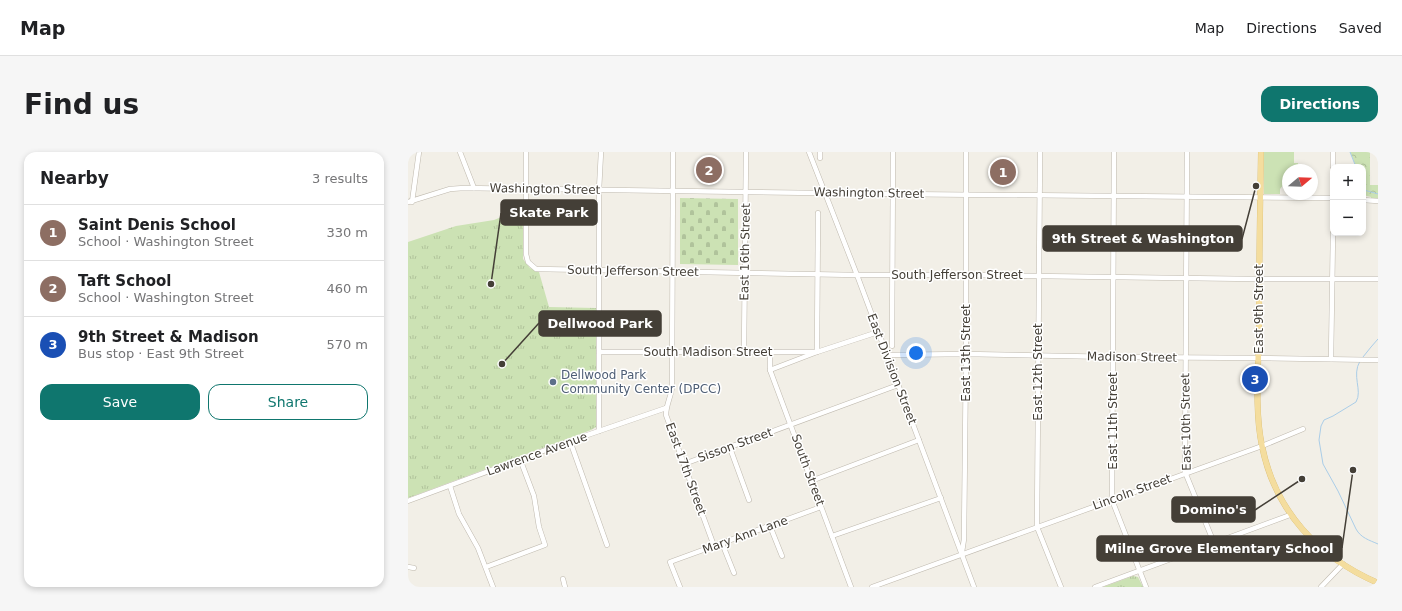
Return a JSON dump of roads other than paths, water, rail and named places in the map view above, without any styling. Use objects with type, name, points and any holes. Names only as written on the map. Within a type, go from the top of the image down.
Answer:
[{"type":"main road","name":"East 9th Street","points":[[1261,152],[1258,409],[1262,446],[1270,474],[1278,494],[1290,515],[1314,542],[1343,564],[1378,583]]},
{"type":"street","points":[[410,202],[419,152]]},
{"type":"street","points":[[460,152],[474,188]]},
{"type":"street","points":[[526,152],[526,189]]},
{"type":"street","points":[[599,431],[599,190],[601,152]]},
{"type":"street","name":"East 17th Street","points":[[672,152],[672,394],[666,408],[666,415],[714,546]]},
{"type":"street","name":"East 16th Street","points":[[744,352],[746,152]]},
{"type":"street","name":"East Division Street","points":[[809,152],[857,275],[974,587]]},
{"type":"street","points":[[820,152],[820,158]]},
{"type":"street","points":[[892,346],[893,152]]},
{"type":"street","name":"East 13th Street","points":[[962,553],[964,531],[967,275],[966,152]]},
{"type":"street","name":"East 12th Street","points":[[1040,152],[1037,527],[1061,587]]},
{"type":"street","name":"East 11th Street","points":[[1114,152],[1112,500],[1146,587]]},
{"type":"street","name":"East 10th Street","points":[[1187,152],[1185,278],[1185,472],[1214,543]]},
{"type":"street","points":[[1333,152],[1333,164]]},
{"type":"street","name":"Washington Street","points":[[410,202],[450,189],[474,188],[1330,198]]},
{"type":"street","name":"South Jefferson Street","points":[[526,189],[526,254],[528,262],[536,269],[857,275],[1259,279],[1378,278]]},
{"type":"street","points":[[1366,200],[1378,201]]},
{"type":"street","points":[[817,352],[818,213]]},
{"type":"street","points":[[1331,360],[1333,236]]},
{"type":"street","points":[[770,370],[817,352],[878,332]]},
{"type":"street","name":"South Madison Street","points":[[599,352],[817,352]]},
{"type":"street","name":"South Street","points":[[770,352],[770,370],[851,587]]},
{"type":"street","name":"Madison Street","points":[[887,355],[966,354],[1113,358],[1378,360]]},
{"type":"street","name":"Sisson Street","points":[[684,464],[898,385]]},
{"type":"street","name":"Lawrence Avenue","points":[[408,501],[520,459],[666,408]]},
{"type":"street","name":"Lincoln Street","points":[[872,587],[1185,472],[1262,446],[1303,429]]},
{"type":"street","points":[[811,481],[919,440]]},
{"type":"street","points":[[570,441],[607,545]]},
{"type":"street","points":[[730,448],[750,500]]},
{"type":"street","points":[[486,567],[546,545],[539,527],[534,496],[520,459]]},
{"type":"street","points":[[450,486],[459,514],[474,540],[493,587]]},
{"type":"street","points":[[832,536],[941,498]]},
{"type":"street","name":"Mary Ann Lane","points":[[680,587],[670,562],[821,507]]},
{"type":"street","points":[[1095,587],[1290,515]]},
{"type":"street","points":[[770,526],[782,556]]},
{"type":"street","points":[[722,543],[734,573]]},
{"type":"street","points":[[1321,587],[1343,564]]},
{"type":"street","points":[[408,567],[414,568]]},
{"type":"street","points":[[563,579],[565,587]]},
{"type":"waterway","points":[[1350,152],[1355,164]]},
{"type":"waterway","points":[[1366,191],[1378,194]]},
{"type":"waterway","points":[[1363,357],[1378,339]]},
{"type":"waterway","points":[[1360,361],[1357,372],[1358,397],[1356,402],[1324,420],[1321,426],[1319,440],[1323,464],[1356,529],[1363,537],[1378,544]]},
{"type":"place","name":"Taft School","points":[[709,170]]},
{"type":"place","name":"Saint Denis School","points":[[1003,172]]},
{"type":"place","name":"9th Street & Washington","points":[[1256,186]]},
{"type":"place","name":"Skate Park","points":[[491,284]]},
{"type":"place","name":"Dellwood Park","points":[[502,364]]},
{"type":"place","name":"9th Street & Madison","points":[[1255,379]]},
{"type":"place","name":"Dellwood Park Community Center (DPCC)","points":[[553,382]]},
{"type":"place","name":"Milne Grove Elementary School","points":[[1353,470]]},
{"type":"place","name":"Domino's","points":[[1302,479]]}]
